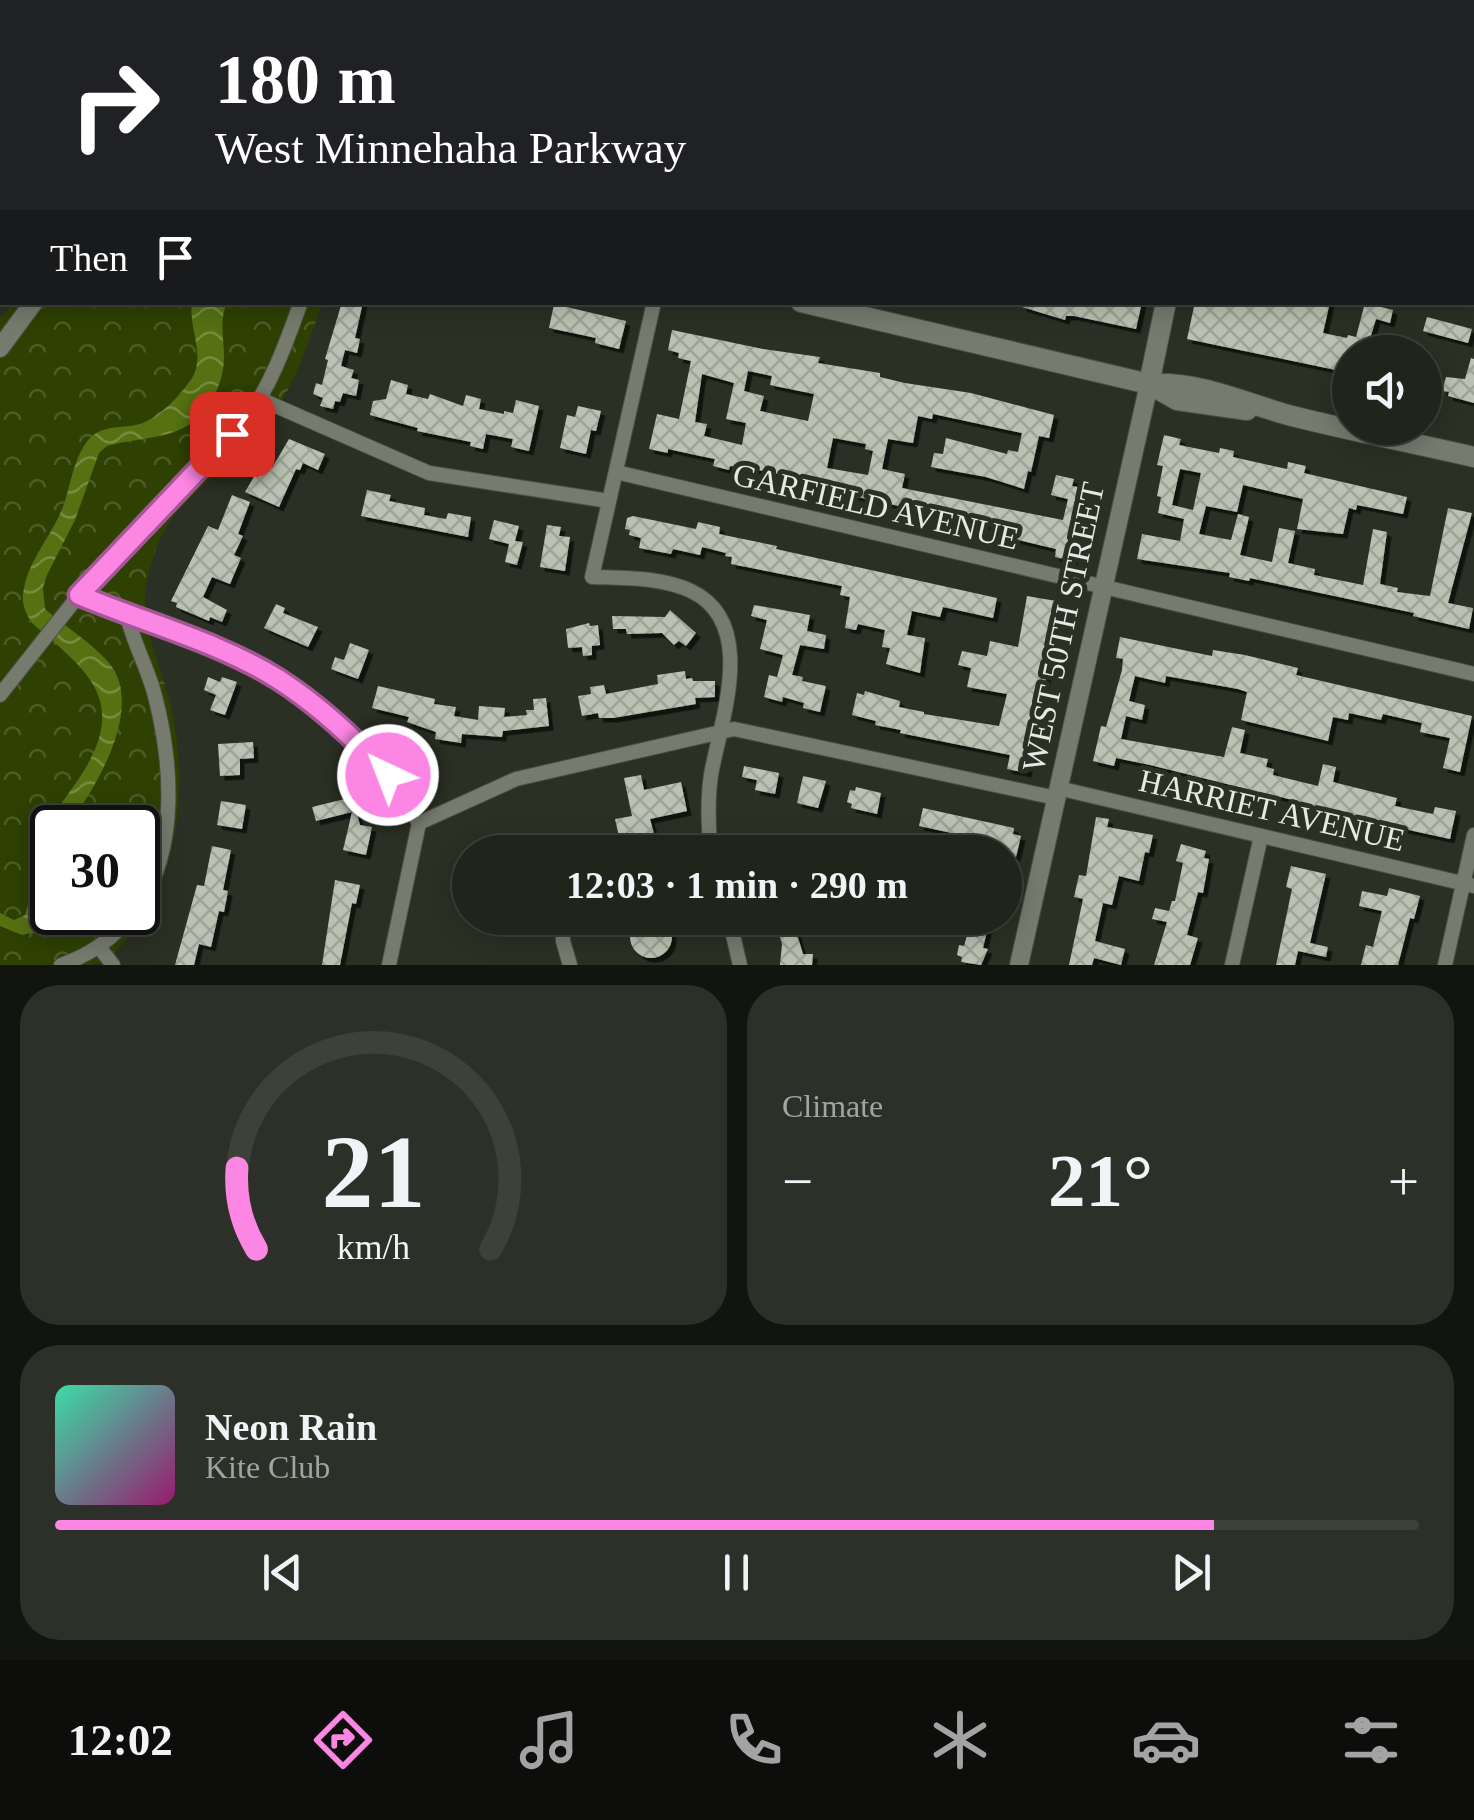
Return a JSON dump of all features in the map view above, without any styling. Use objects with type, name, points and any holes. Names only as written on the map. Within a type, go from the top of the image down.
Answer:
[{"type":"main road","points":[[814,305],[1149,384],[1172,398],[1202,406],[1288,415],[1474,457]]},
{"type":"main road","name":"WEST 50TH STREET","points":[[1149,384],[1165,305]]},
{"type":"street","points":[[0,348],[32,305]]},
{"type":"street","points":[[0,694],[79,595],[218,450],[260,399],[300,305]]},
{"type":"street","points":[[653,305],[592,577],[673,584],[702,598],[725,632],[731,687],[711,780],[710,835]]},
{"type":"street","name":"WEST 50TH STREET","points":[[1019,965],[1149,384]]},
{"type":"street","points":[[260,399],[429,473],[609,501]]},
{"type":"street","name":"GARFIELD AVENUE","points":[[616,472],[1474,674]]},
{"type":"street","points":[[79,595],[218,649],[279,680],[355,740],[388,775],[420,823],[390,965]]},
{"type":"street","points":[[127,615],[133,642],[154,692],[168,753],[160,855]]},
{"type":"street","name":"HARRIET AVENUE","points":[[420,823],[516,779],[720,730],[742,729],[1260,836],[1469,884]]},
{"type":"street","points":[[1232,965],[1260,836]]},
{"type":"street","points":[[1445,965],[1469,884],[1474,836]]},
{"type":"street","points":[[61,965],[100,947],[115,935]]},
{"type":"street","points":[[563,935],[570,965]]},
{"type":"street","points":[[732,935],[740,965]]},
{"type":"street","points":[[100,947],[113,965]]},
{"type":"green space","points":[[11,305],[321,305],[298,367],[275,413],[252,442],[179,510],[167,526],[150,567],[147,623],[175,726],[179,784],[173,841],[160,885],[160,805],[30,805],[30,935],[131,935],[114,953],[92,965],[0,965],[0,319]]},
{"type":"water","points":[[192,305],[226,305],[223,369],[214,396],[201,414],[178,430],[107,446],[99,453],[75,520],[43,588],[45,609],[110,664],[119,682],[122,704],[112,749],[90,793],[82,805],[60,805],[97,744],[101,703],[83,670],[27,615],[23,598],[27,577],[60,515],[76,462],[89,439],[100,431],[140,424],[155,417],[192,378],[197,350]]},
{"type":"water","points":[[30,895],[30,933],[22,935],[0,926],[0,913],[14,920],[25,915]]},
{"type":"building","points":[[341,305],[362,305],[355,338],[360,339],[357,353],[345,350],[341,366],[354,370],[351,378],[359,380],[356,396],[343,393],[333,409],[320,406],[323,398],[313,394],[316,383],[322,385],[328,360],[325,359]]},
{"type":"building","points":[[554,305],[626,321],[619,349],[595,343],[596,338],[549,328]]},
{"type":"building","points":[[1141,305],[1136,329],[1074,316],[1066,316],[1065,320],[1022,307]]},
{"type":"building","points":[[1194,305],[1329,305],[1323,333],[1333,335],[1332,369],[1187,339]]},
{"type":"building","points":[[1364,305],[1393,310],[1390,323],[1376,319],[1371,335],[1357,335]]},
{"type":"building","points":[[1427,317],[1472,329],[1468,343],[1423,331]]},
{"type":"building","points":[[672,330],[820,357],[818,363],[971,393],[1054,415],[1049,438],[1039,436],[1024,489],[931,467],[934,453],[943,454],[946,438],[1007,454],[1008,450],[1018,452],[1022,433],[933,414],[932,419],[918,416],[913,443],[888,439],[882,469],[905,474],[902,488],[1063,520],[1068,499],[1051,495],[1056,475],[1074,479],[1072,486],[1083,488],[1077,513],[1084,515],[1073,561],[1055,557],[1056,549],[1006,537],[1008,530],[803,485],[804,480],[764,471],[730,466],[729,470],[713,466],[715,459],[649,449],[657,414],[679,419],[691,361],[668,350]],"holes":[[[748,371],[772,376],[770,385],[814,394],[808,421],[760,411],[764,396],[744,391]],[[702,374],[734,383],[726,419],[746,423],[742,445],[704,436],[707,424],[695,422]],[[833,438],[866,444],[865,449],[873,451],[868,475],[827,468]]]},
{"type":"building","points":[[1471,358],[1474,359],[1474,403],[1442,391],[1446,377],[1465,379]]},
{"type":"building","points":[[391,380],[408,385],[406,394],[428,399],[430,394],[463,406],[466,395],[481,399],[479,409],[504,414],[513,413],[516,400],[539,406],[529,451],[511,447],[513,439],[486,434],[483,449],[470,446],[471,442],[417,431],[418,428],[370,415],[373,401],[386,399]]},
{"type":"building","points":[[578,406],[601,411],[596,431],[591,430],[586,454],[560,448],[567,415],[575,417]]},
{"type":"building","points":[[1164,435],[1181,439],[1179,445],[1219,453],[1220,448],[1234,451],[1233,457],[1287,469],[1288,462],[1306,466],[1304,473],[1407,497],[1403,514],[1357,505],[1356,510],[1349,508],[1343,534],[1297,529],[1303,499],[1243,485],[1237,512],[1206,506],[1199,534],[1231,540],[1238,514],[1249,517],[1240,555],[1272,562],[1279,528],[1295,531],[1288,563],[1315,569],[1314,575],[1363,585],[1373,529],[1387,532],[1380,584],[1398,588],[1397,592],[1430,596],[1448,508],[1472,513],[1448,603],[1473,608],[1469,629],[1413,616],[1414,613],[1250,578],[1249,581],[1229,577],[1230,573],[1137,559],[1142,534],[1180,541],[1184,519],[1158,513],[1163,466],[1157,465]],"holes":[[[1180,469],[1201,473],[1193,510],[1172,505]]]},
{"type":"building","points":[[289,439],[325,454],[318,470],[303,463],[300,470],[296,469],[279,507],[245,492],[262,463],[272,468]]},
{"type":"building","points":[[367,490],[391,495],[389,501],[425,508],[424,515],[446,519],[448,513],[471,517],[468,537],[361,516]]},
{"type":"building","points":[[232,495],[250,502],[238,534],[243,536],[234,555],[241,558],[230,584],[212,577],[203,597],[227,610],[222,622],[210,617],[209,621],[171,601],[208,526],[218,530]]},
{"type":"building","points":[[627,518],[696,529],[698,522],[720,527],[719,534],[777,546],[776,549],[997,598],[993,618],[943,607],[940,617],[912,611],[907,635],[925,638],[920,673],[886,664],[890,648],[882,647],[885,630],[858,624],[856,630],[845,628],[850,597],[840,595],[842,586],[731,564],[732,557],[725,556],[726,553],[702,547],[700,555],[639,548],[641,538],[629,535],[630,530],[625,529]]},
{"type":"building","points":[[494,520],[519,526],[515,541],[523,542],[517,565],[505,562],[509,544],[489,539]]},
{"type":"building","points":[[547,525],[561,527],[559,536],[570,537],[565,571],[540,567]]},
{"type":"building","points":[[1027,596],[1062,602],[1027,773],[1007,769],[1010,755],[900,733],[901,730],[852,715],[857,693],[864,695],[865,691],[900,701],[899,707],[924,714],[999,726],[1007,694],[967,687],[971,668],[958,665],[962,651],[987,656],[990,641],[1018,647]]},
{"type":"building","points":[[276,604],[285,608],[283,613],[318,627],[308,647],[264,628]]},
{"type":"building","points":[[754,605],[810,615],[807,631],[826,635],[824,649],[800,645],[792,675],[826,686],[820,712],[783,697],[782,702],[764,697],[769,675],[777,677],[783,655],[760,649],[767,620],[751,616]]},
{"type":"building","points":[[670,610],[696,633],[686,646],[679,641],[674,645],[662,633],[627,634],[626,629],[613,629],[612,616],[665,617]]},
{"type":"building","points":[[589,623],[598,625],[600,645],[592,646],[592,655],[583,656],[582,647],[568,648],[566,629]]},
{"type":"building","points":[[1120,637],[1212,656],[1213,650],[1245,655],[1298,668],[1296,675],[1472,716],[1460,772],[1443,768],[1450,738],[1420,732],[1422,723],[1383,714],[1381,720],[1349,713],[1348,720],[1333,717],[1328,741],[1241,720],[1247,692],[1166,676],[1165,683],[1135,676],[1129,701],[1145,705],[1142,720],[1126,716],[1121,739],[1224,757],[1232,727],[1245,730],[1240,753],[1268,759],[1266,767],[1274,769],[1273,775],[1318,786],[1323,764],[1336,767],[1333,782],[1397,798],[1395,806],[1433,814],[1435,807],[1456,811],[1450,839],[1304,807],[1305,803],[1268,794],[1268,798],[1250,794],[1251,790],[1150,765],[1116,758],[1114,766],[1093,761],[1101,726],[1106,727],[1122,670],[1123,659],[1116,658]]},
{"type":"building","points":[[350,643],[369,650],[358,679],[331,669],[335,657],[344,660]]},
{"type":"building","points":[[685,671],[686,679],[715,681],[715,697],[695,698],[696,704],[613,718],[599,718],[598,713],[582,716],[578,696],[591,694],[590,687],[604,685],[606,694],[658,684],[657,675]]},
{"type":"building","points":[[208,677],[237,682],[225,715],[210,710],[216,695],[204,690]]},
{"type":"building","points":[[378,686],[435,699],[434,704],[456,707],[454,716],[478,720],[479,706],[505,708],[504,717],[527,715],[526,710],[534,710],[533,699],[546,698],[549,726],[503,731],[502,737],[462,734],[461,743],[435,739],[436,732],[407,722],[409,717],[372,708]]},
{"type":"building","points":[[253,742],[254,758],[240,759],[240,775],[220,776],[218,744]]},
{"type":"building","points":[[744,766],[779,773],[775,794],[755,790],[757,780],[742,777]]},
{"type":"building","points":[[641,775],[644,790],[681,782],[687,811],[650,819],[654,834],[619,835],[615,819],[632,816],[624,778]]},
{"type":"building","points":[[803,776],[826,781],[818,808],[797,803]]},
{"type":"building","points":[[856,787],[881,793],[877,814],[851,808],[852,804],[847,802],[850,790],[855,791]]},
{"type":"building","points":[[353,797],[360,825],[372,827],[366,855],[343,850],[352,812],[316,821],[312,807]]},
{"type":"building","points":[[221,801],[246,805],[242,829],[217,825]]},
{"type":"building","points":[[923,808],[1014,828],[1013,834],[1017,835],[961,835],[919,826]]},
{"type":"building","points":[[1096,817],[1109,819],[1107,827],[1153,835],[1139,881],[1119,876],[1112,905],[1103,903],[1095,941],[1125,949],[1121,965],[1094,958],[1092,965],[1069,965],[1083,899],[1074,897],[1079,875],[1086,876]]},
{"type":"building","points":[[1181,844],[1206,851],[1204,858],[1209,859],[1203,893],[1198,892],[1187,935],[1198,938],[1190,965],[1154,965],[1167,922],[1152,919],[1155,908],[1169,911],[1175,901],[1183,863],[1176,861]]},
{"type":"building","points":[[212,846],[231,850],[223,890],[228,891],[224,912],[219,911],[211,947],[199,944],[194,965],[175,965],[197,885],[204,886]]},
{"type":"building","points":[[1291,866],[1326,874],[1310,943],[1328,947],[1326,957],[1298,951],[1295,965],[1276,965],[1292,889],[1286,887]]},
{"type":"building","points":[[335,880],[360,885],[356,904],[352,903],[340,965],[322,965]]},
{"type":"building","points":[[1389,888],[1420,896],[1398,965],[1361,965],[1366,945],[1373,947],[1382,911],[1359,906],[1362,891],[1387,896]]},
{"type":"building","points":[[630,935],[672,935],[666,952],[651,958],[636,952],[630,937]]},
{"type":"building","points":[[779,935],[797,935],[803,954],[813,954],[812,965],[780,965]]},
{"type":"building","points":[[967,935],[986,935],[983,948],[988,949],[981,965],[961,962],[962,957],[957,955],[959,945],[964,946]]},
{"type":"route","points":[[232,434],[79,595],[218,649],[279,680],[355,740],[388,775]]}]
